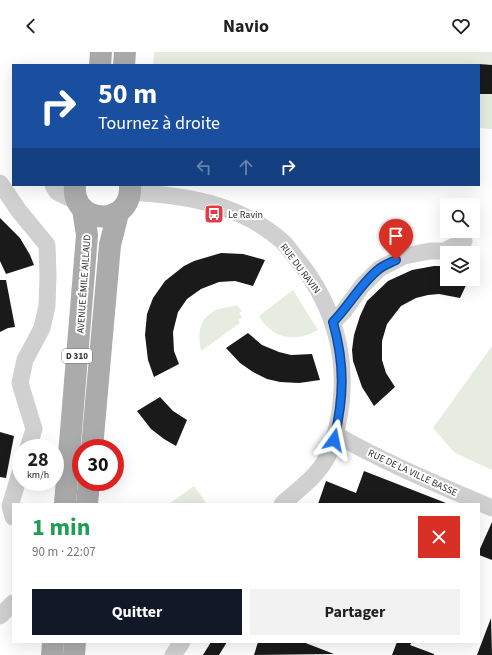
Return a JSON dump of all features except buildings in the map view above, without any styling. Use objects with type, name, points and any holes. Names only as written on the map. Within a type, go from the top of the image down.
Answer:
[{"type":"main road","points":[[100,64],[102,52]]},
{"type":"main road","points":[[124,64],[125,52]]},
{"type":"main road","points":[[79,199],[91,214],[100,217],[109,216],[118,213],[124,207],[130,188]]},
{"type":"main road","name":"AVENUE ÉMILE AILLAUD","points":[[65,503],[87,235],[79,199]]},
{"type":"main road","name":"D 310","points":[[93,439],[110,245],[118,213]]},
{"type":"main road","points":[[87,503],[88,491]]},
{"type":"main road","points":[[52,655],[53,643]]},
{"type":"main road","points":[[74,655],[75,643]]},
{"type":"street","points":[[0,178],[12,179]]},
{"type":"street","points":[[0,183],[19,211],[47,244],[47,306],[42,328],[25,360],[20,383],[34,428],[31,439]]},
{"type":"street","points":[[54,186],[57,192],[79,199]]},
{"type":"street","name":"RUE DU RAVIN","points":[[130,188],[204,201],[250,220],[283,242],[320,292],[333,322],[339,343],[342,380],[341,408],[336,434],[323,465],[312,478],[283,503]]},
{"type":"street","points":[[333,322],[344,311],[362,286],[379,269],[404,256],[430,251],[444,251],[464,242]]},
{"type":"street","name":"RUE DE LA VILLE BASSE","points":[[336,434],[350,443],[461,499],[475,503]]},
{"type":"street","points":[[12,513],[10,506],[15,491]]},
{"type":"street","name":"RUE DE LA VILLE BASSE","points":[[480,505],[492,508]]},
{"type":"street","points":[[0,616],[12,604]]},
{"type":"street","points":[[173,655],[181,643]]},
{"type":"shaded area","points":[[154,52],[492,52],[492,129],[480,128],[480,64],[153,64]]},
{"type":"shaded area","points":[[293,290],[318,330],[301,337],[277,334],[264,324],[259,316]]},
{"type":"shaded area","points":[[237,305],[242,311],[239,313],[242,317],[238,320],[240,323],[201,351],[200,333],[203,322],[206,318],[218,309]]},
{"type":"shaded area","points":[[492,346],[492,470],[455,453],[433,428]]},
{"type":"shaded area","points":[[194,486],[206,503],[170,503]]},
{"type":"place","name":"Le Ravin","points":[[214,214]]},
{"type":"route","points":[[334,440],[341,408],[342,380],[339,343],[333,322],[344,311],[362,286],[379,269],[396,260]]}]
